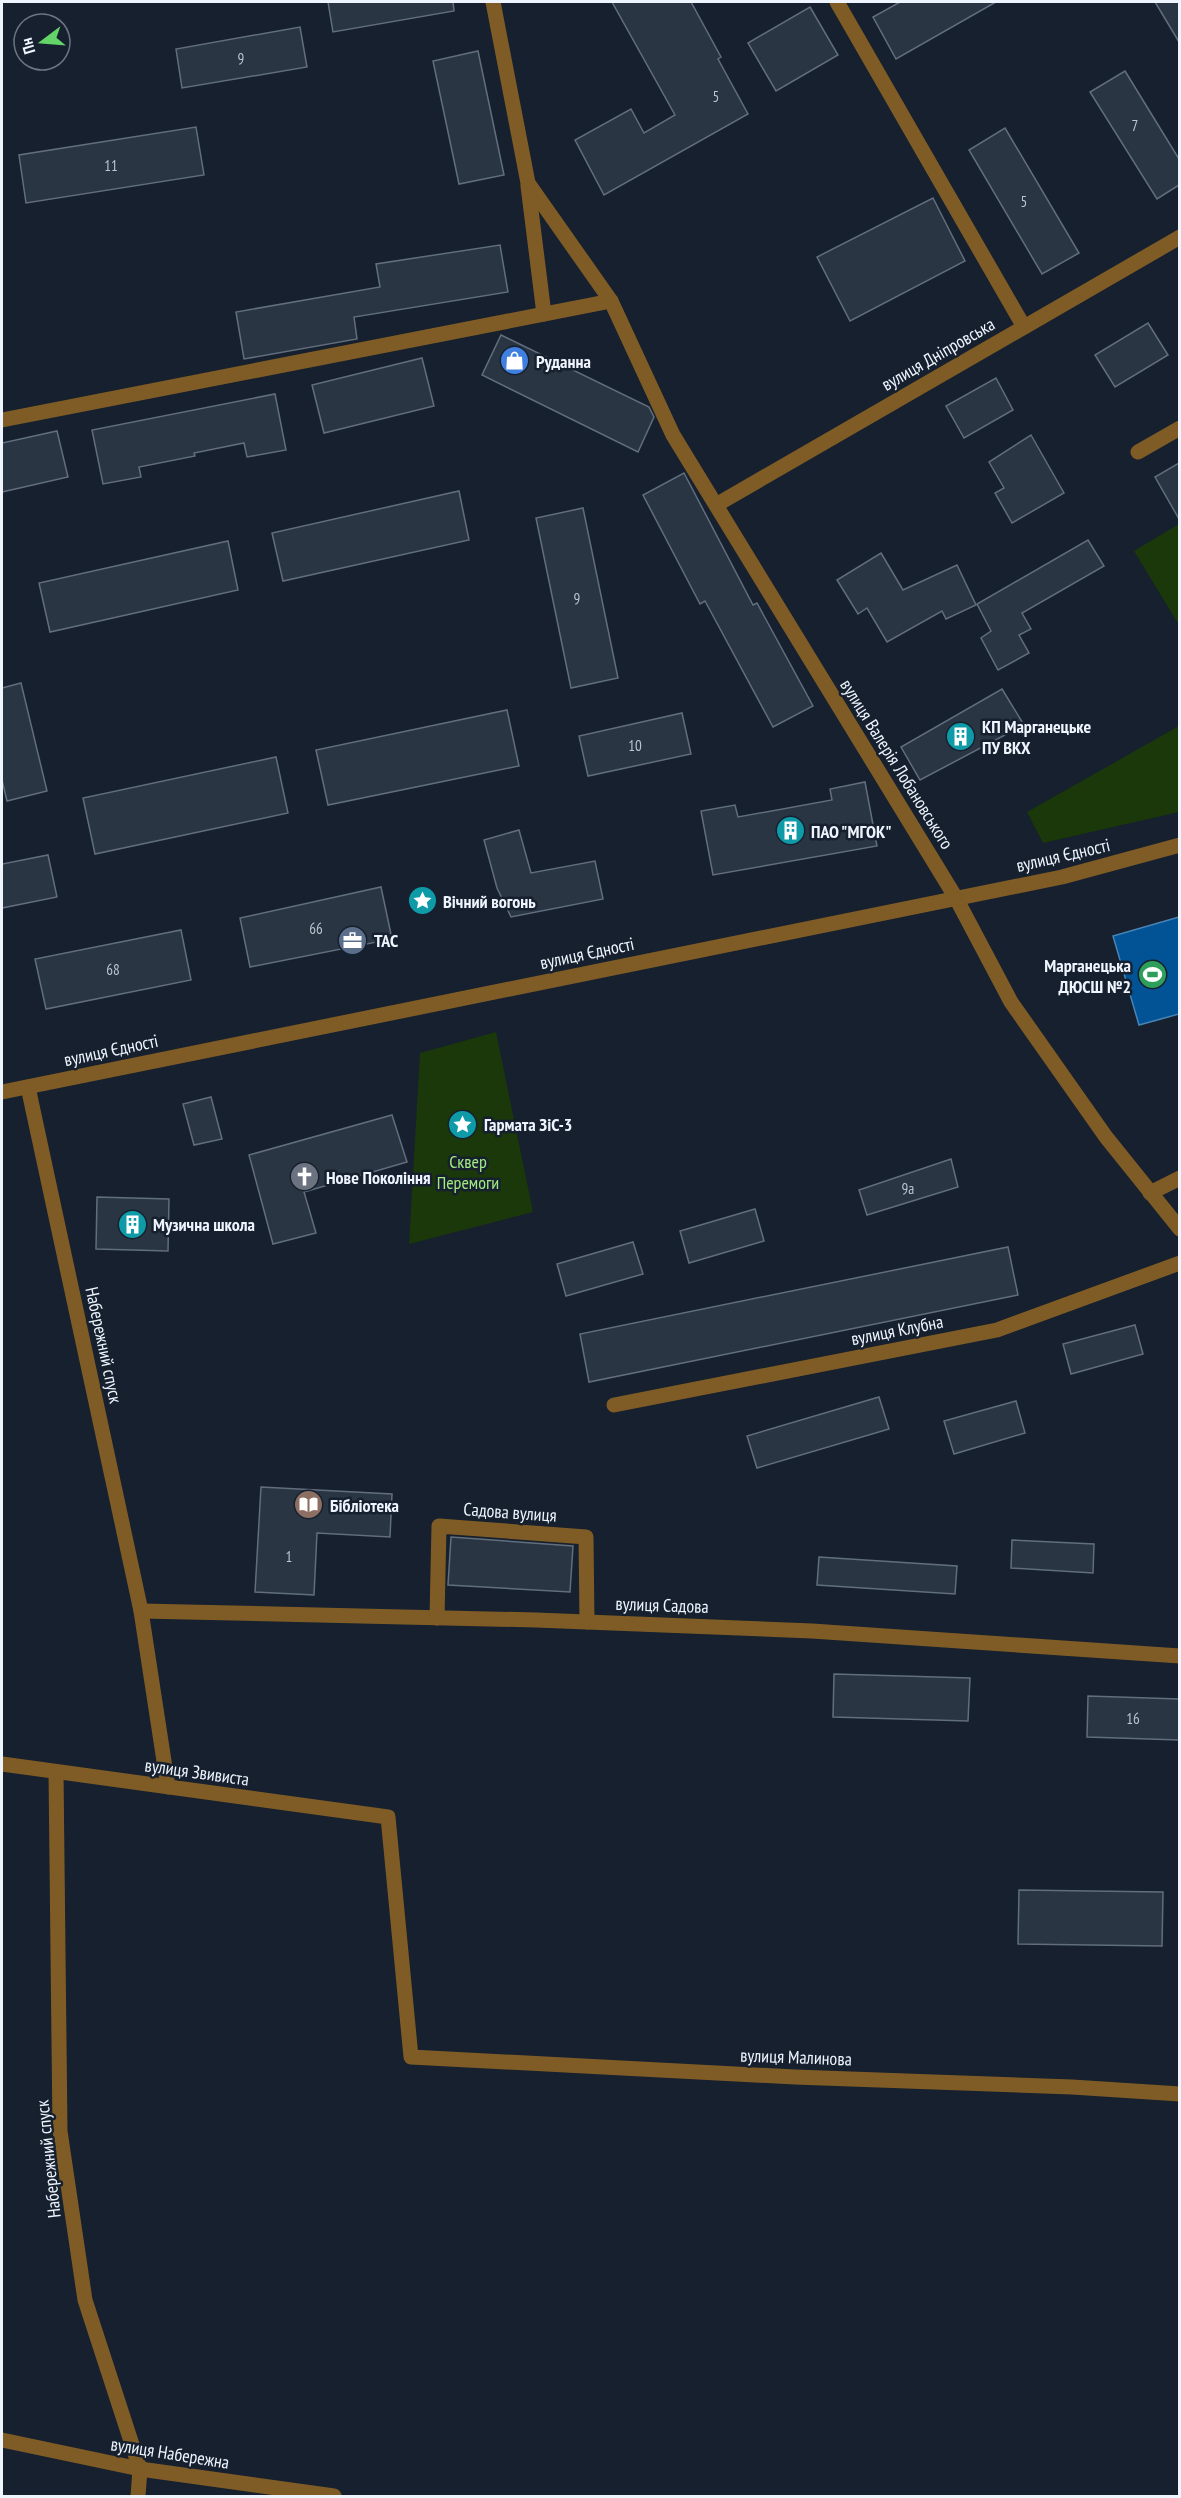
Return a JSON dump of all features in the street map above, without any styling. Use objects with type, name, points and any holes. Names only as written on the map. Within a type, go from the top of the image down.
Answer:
[{"type":"street","points":[[494,2],[528,183],[544,314]]},
{"type":"street","points":[[837,2],[1024,327]]},
{"type":"street","name":"вулиця Валерія Лобановського","points":[[528,183],[611,301],[673,435],[956,898],[1011,1002],[1106,1137],[1179,1229]]},
{"type":"street","name":"вулиця Дніпровська","points":[[716,506],[1179,237]]},
{"type":"street","points":[[2,420],[611,301]]},
{"type":"street","points":[[1138,452],[1179,428]]},
{"type":"street","name":"вулиця Єдності","points":[[2,1092],[1062,877],[1179,845]]},
{"type":"street","name":"Набережний спуск","points":[[28,1087],[141,1611],[168,1787]]},
{"type":"street","points":[[1150,1192],[1179,1178]]},
{"type":"street","name":"вулиця Клубна","points":[[614,1405],[997,1330],[1179,1263]]},
{"type":"street","name":"Садова вулиця","points":[[437,1618],[439,1526],[586,1537],[587,1622]]},
{"type":"street","name":"вулиця Садова","points":[[141,1611],[587,1622],[812,1631],[1179,1656]]},
{"type":"street","name":"вулиця Звивиста","points":[[2,1764],[388,1817],[411,2057]]},
{"type":"street","name":"Набережний спуск","points":[[56,1772],[60,2131],[85,2300],[140,2469],[138,2496]]},
{"type":"street","name":"вулиця Малинова","points":[[411,2057],[795,2077],[1072,2087],[1179,2094]]},
{"type":"street","name":"вулиця Набережна","points":[[2,2440],[140,2469],[334,2496]]},
{"type":"green space","points":[[1179,524],[1179,625],[1134,551]]},
{"type":"green space","points":[[1179,726],[1179,812],[1043,843],[1027,812]]},
{"type":"green space","name":"Сквер Перемоги","points":[[496,1032],[533,1212],[409,1244],[420,1053]]},
{"type":"water","name":"Марганецька ДЮСШ №2","points":[[1179,917],[1179,1014],[1139,1025],[1113,936]]},
{"type":"building","points":[[328,2],[453,2],[454,11],[333,32]]},
{"type":"building","points":[[612,2],[691,2],[748,114],[604,195],[575,140],[631,109],[644,133],[675,115]]},
{"type":"building","points":[[900,2],[996,2],[896,59],[873,17]]},
{"type":"building","points":[[1155,2],[1179,2],[1179,42]]},
{"type":"building","points":[[810,7],[838,55],[776,91],[748,43]]},
{"type":"building","points":[[300,27],[307,67],[182,88],[176,49]]},
{"type":"building","points":[[478,51],[504,175],[459,184],[433,61]]},
{"type":"building","points":[[1125,71],[1179,159],[1179,185],[1157,199],[1090,92]]},
{"type":"building","points":[[196,127],[204,175],[26,203],[19,155]]},
{"type":"building","points":[[1005,128],[1079,253],[1042,274],[969,150]]},
{"type":"building","points":[[933,198],[965,261],[850,321],[817,257]]},
{"type":"building","points":[[500,245],[508,292],[354,317],[357,339],[244,359],[236,312],[380,287],[376,264]]},
{"type":"building","points":[[1148,323],[1168,355],[1115,387],[1095,355]]},
{"type":"building","points":[[501,335],[649,407],[654,417],[638,452],[482,375]]},
{"type":"building","points":[[422,358],[434,406],[324,433],[312,385]]},
{"type":"building","points":[[996,378],[1013,410],[964,438],[946,406]]},
{"type":"building","points":[[275,394],[286,450],[247,457],[244,443],[139,467],[141,477],[103,484],[92,430]]},
{"type":"building","points":[[57,431],[68,477],[2,492],[2,443]]},
{"type":"building","points":[[1031,435],[1064,493],[1012,523],[995,493],[1004,488],[989,462]]},
{"type":"building","points":[[1179,463],[1179,519],[1155,477]]},
{"type":"building","points":[[684,473],[753,605],[757,603],[813,706],[773,727],[705,601],[700,604],[643,495]]},
{"type":"building","points":[[459,491],[469,540],[283,581],[272,533]]},
{"type":"building","points":[[583,508],[618,678],[571,688],[536,518]]},
{"type":"building","points":[[1088,540],[1104,566],[1022,613],[1031,629],[1019,635],[1029,653],[998,670],[981,638],[991,631],[977,604]]},
{"type":"building","points":[[228,541],[238,590],[50,632],[39,583]]},
{"type":"building","points":[[881,553],[903,590],[957,565],[976,605],[946,619],[942,611],[887,642],[867,608],[858,614],[837,580]]},
{"type":"building","points":[[21,683],[47,791],[7,801],[2,780],[2,688]]},
{"type":"building","name":"КП Марганецьке ПУ ВКХ","points":[[1002,689],[1024,725],[920,780],[901,747]]},
{"type":"building","points":[[507,710],[519,766],[328,805],[316,750]]},
{"type":"building","points":[[682,713],[691,754],[588,776],[579,736]]},
{"type":"building","points":[[276,757],[288,813],[95,854],[83,798]]},
{"type":"building","name":"ПАО \"МГОК\"","points":[[865,782],[877,846],[713,875],[701,811],[735,805],[738,817],[832,800],[830,789]]},
{"type":"building","points":[[519,830],[531,873],[595,861],[603,899],[511,917],[497,888],[484,840]]},
{"type":"building","points":[[48,855],[57,897],[2,908],[2,864]]},
{"type":"building","points":[[381,887],[392,939],[250,967],[240,918]]},
{"type":"building","points":[[181,930],[191,980],[46,1009],[35,959]]},
{"type":"building","points":[[211,1097],[222,1139],[194,1145],[183,1104]]},
{"type":"building","name":"Нове Покоління","points":[[392,1115],[407,1162],[304,1192],[316,1233],[273,1244],[249,1155]]},
{"type":"building","points":[[951,1159],[958,1187],[867,1215],[859,1190]]},
{"type":"building","name":"Музична школа","points":[[97,1197],[169,1199],[168,1251],[96,1249]]},
{"type":"building","points":[[755,1209],[764,1241],[689,1263],[680,1231]]},
{"type":"building","points":[[633,1242],[643,1274],[566,1296],[557,1264]]},
{"type":"building","points":[[1008,1247],[1018,1295],[589,1382],[580,1334]]},
{"type":"building","points":[[1135,1325],[1143,1354],[1071,1374],[1063,1344]]},
{"type":"building","points":[[879,1397],[889,1429],[757,1468],[747,1436]]},
{"type":"building","points":[[1016,1401],[1025,1433],[954,1454],[944,1421]]},
{"type":"building","points":[[261,1487],[392,1494],[390,1537],[317,1533],[314,1595],[255,1592]]},
{"type":"building","points":[[451,1537],[573,1546],[570,1592],[448,1585]]},
{"type":"building","points":[[1012,1540],[1094,1544],[1093,1573],[1011,1568]]},
{"type":"building","points":[[819,1557],[957,1566],[955,1594],[817,1585]]},
{"type":"building","points":[[834,1674],[970,1678],[968,1721],[833,1717]]},
{"type":"building","points":[[1088,1696],[1179,1699],[1179,1740],[1087,1737]]},
{"type":"building","points":[[1019,1890],[1163,1892],[1162,1946],[1018,1944]]},
{"type":"place","name":"Руданна","points":[[515,361]]},
{"type":"place","name":"КП Марганецьке ПУ ВКХ","points":[[961,736]]},
{"type":"place","name":"ПАО \"МГОК\"","points":[[790,831]]},
{"type":"place","name":"Вічний вогонь","points":[[422,901]]},
{"type":"place","name":"ТАС","points":[[353,940]]},
{"type":"place","name":"Марганецька ДЮСШ №2","points":[[1152,975]]},
{"type":"place","name":"Гармата ЗіС-3","points":[[463,1124]]},
{"type":"place","name":"Нове Покоління","points":[[305,1177]]},
{"type":"place","name":"Музична школа","points":[[132,1224]]},
{"type":"place","name":"Бібліотека","points":[[309,1505]]}]
